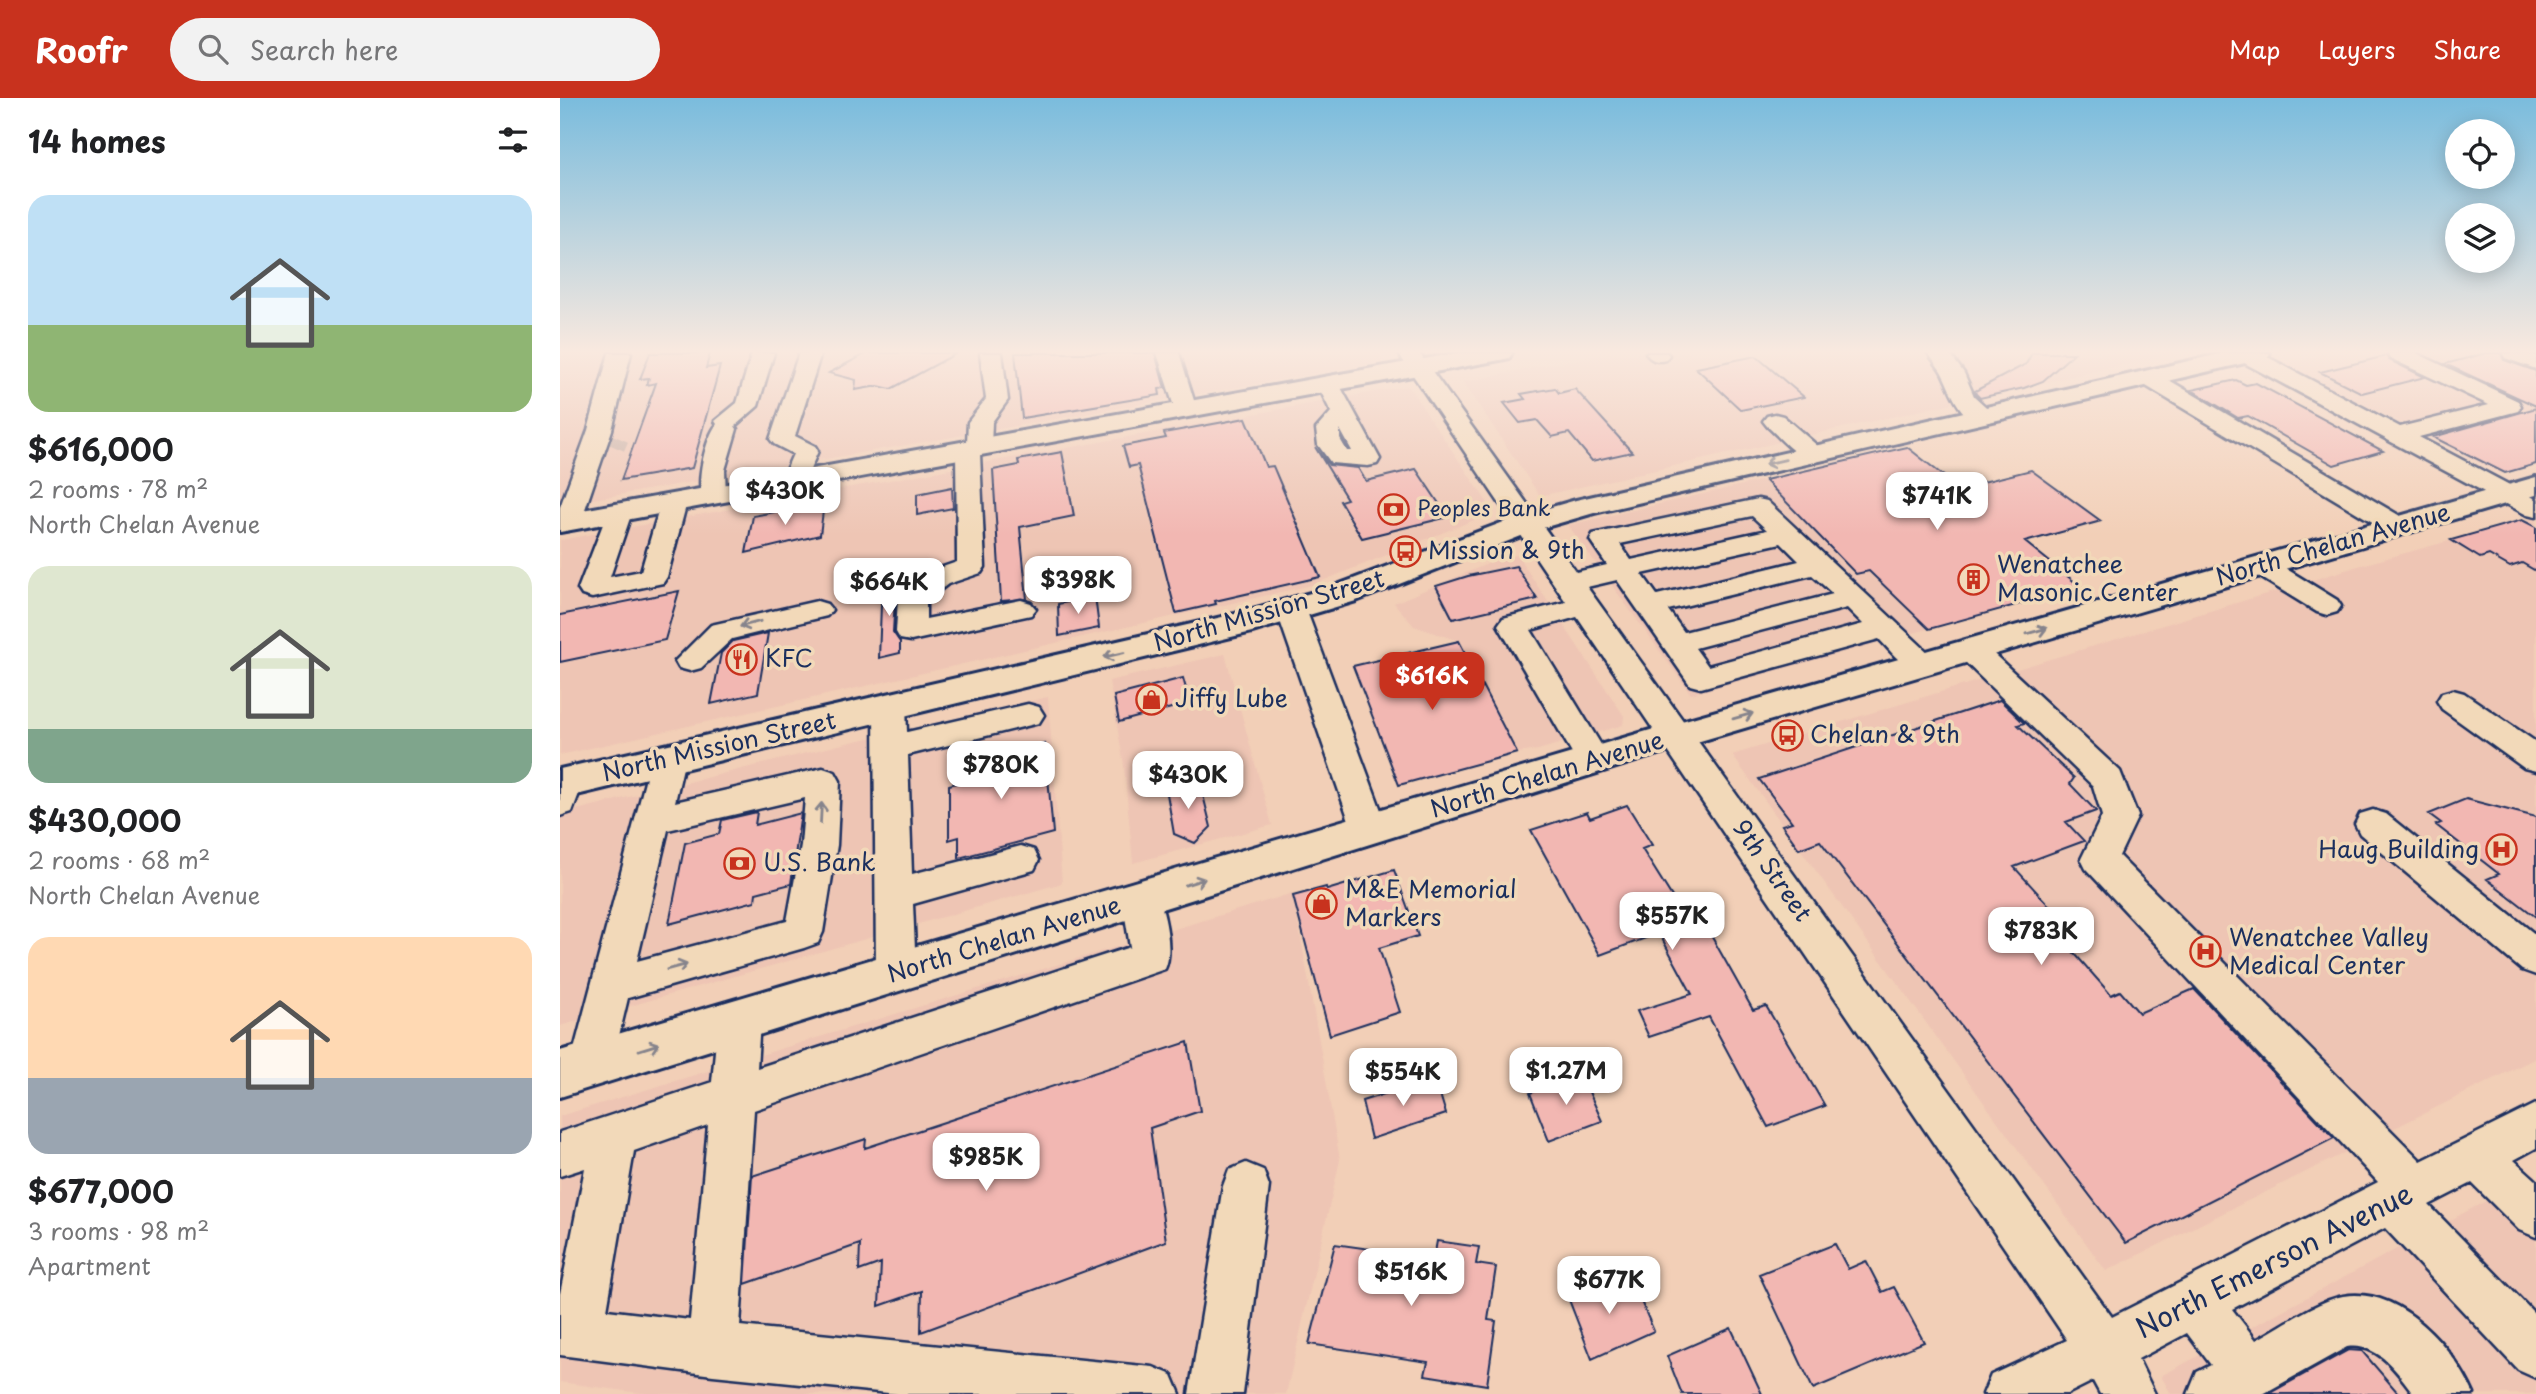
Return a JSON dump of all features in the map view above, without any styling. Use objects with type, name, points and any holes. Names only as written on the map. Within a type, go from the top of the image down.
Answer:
[{"type":"main road","points":[[564,522],[1167,413]]},
{"type":"main road","name":"North Mission Street","points":[[562,790],[668,759],[1122,653],[1291,610],[1343,594],[1528,523],[1616,499],[1990,413]]},
{"type":"main road","name":"North Chelan Avenue","points":[[575,1069],[1677,735],[2398,526],[2527,497]]},
{"type":"street","points":[[564,522],[587,468],[610,438],[613,413]]},
{"type":"street","points":[[713,495],[713,470],[725,430],[745,428],[751,418],[749,413]]},
{"type":"street","points":[[790,413],[782,439],[806,451],[794,481]]},
{"type":"street","points":[[987,413],[980,422],[974,448],[971,567],[938,578],[912,598],[911,632],[1021,609]]},
{"type":"street","points":[[1344,413],[1331,422],[1326,430],[1329,445],[1340,458],[1368,459]]},
{"type":"street","name":"9th Street","points":[[1450,413],[2104,1349],[2128,1394]]},
{"type":"street","points":[[2209,413],[2398,526]]},
{"type":"street","points":[[2357,413],[2398,436],[2527,497]]},
{"type":"street","points":[[2398,436],[2482,413]]},
{"type":"street","points":[[1776,421],[1811,453]]},
{"type":"street","points":[[1616,499],[1646,530]]},
{"type":"street","points":[[619,512],[592,589],[653,577],[674,502]]},
{"type":"street","points":[[1885,628],[1701,678],[1603,540],[1758,507],[1787,534],[1818,565],[1885,628],[1922,664]]},
{"type":"street","points":[[1594,761],[1513,625],[1624,570],[1787,534]]},
{"type":"street","points":[[1650,606],[1818,565]]},
{"type":"street","points":[[2263,566],[2327,606]]},
{"type":"street","points":[[1677,643],[1853,598]]},
{"type":"street","points":[[690,661],[722,632],[755,622],[817,610]]},
{"type":"street","points":[[1291,610],[1370,829]]},
{"type":"street","points":[[1971,650],[2108,780],[2120,816],[2099,859],[2403,1194],[2536,1352]]},
{"type":"street","points":[[2453,701],[2536,759]]},
{"type":"street","points":[[890,707],[896,972]]},
{"type":"street","points":[[891,747],[1028,715]]},
{"type":"street","points":[[575,1069],[611,985],[668,759]]},
{"type":"street","points":[[611,985],[804,932],[819,845],[823,781],[653,820]]},
{"type":"street","points":[[2374,824],[2536,958]]},
{"type":"street","points":[[893,894],[1021,860]]},
{"type":"street","points":[[560,1154],[1151,957],[1140,898]]},
{"type":"street","points":[[713,1349],[739,1020]]},
{"type":"street","name":"North Emerson Avenue","points":[[2010,1394],[2104,1349],[2536,1125]]},
{"type":"street","points":[[614,1136],[569,1331],[1127,1393]]},
{"type":"street","points":[[2477,1156],[2536,1213]]},
{"type":"street","points":[[1216,1394],[1245,1186]]},
{"type":"street","points":[[2195,1302],[2232,1383],[2342,1322],[2356,1318],[2369,1320],[2394,1332],[2447,1394]]},
{"type":"shaded area","points":[[560,413],[1087,413],[560,505]]},
{"type":"shaded area","points":[[1257,413],[1427,413],[1494,512],[1312,585],[560,755],[560,540]]},
{"type":"shaded area","points":[[1484,413],[1906,413],[1540,496]]},
{"type":"shaded area","points":[[2381,413],[2536,413],[2536,464],[2501,474]]},
{"type":"shaded area","points":[[1907,447],[2081,587],[1691,694],[1568,525]]},
{"type":"shaded area","name":"Wenatchee Valley Medical Center","points":[[2536,517],[2536,1058],[2106,1271],[1732,755],[2362,565]]},
{"type":"shaded area","points":[[1517,555],[1624,716],[1623,725],[1538,750],[1517,753],[1459,641],[1414,626],[1394,603],[1497,560]]},
{"type":"shaded area","points":[[1225,654],[1272,825],[1133,863],[1124,765],[1109,681]]},
{"type":"shaded area","points":[[1048,697],[1062,883],[560,1026],[560,814],[847,743]]},
{"type":"shaded area","points":[[1293,893],[1340,1160],[1286,1394],[647,1394],[560,1382],[560,1116]]},
{"type":"shaded area","points":[[2536,1174],[2536,1394],[2171,1394],[2161,1376]]},
{"type":"building","points":[[645,413],[707,413],[692,468],[621,480]]},
{"type":"building","points":[[1022,413],[1049,413],[1022,418]]},
{"type":"building","points":[[1512,413],[1597,413],[1632,452],[1592,461],[1569,433],[1552,437],[1537,420],[1520,423]]},
{"type":"building","points":[[2231,413],[2313,413],[2383,451],[2334,465],[2248,416],[2238,418]]},
{"type":"building","points":[[2517,413],[2536,413],[2536,464],[2505,473],[2433,437]]},
{"type":"building","points":[[1246,418],[1266,467],[1273,466],[1320,577],[1215,601],[1216,604],[1176,613],[1138,465],[1129,467],[1123,446],[1166,438],[1164,433]]},
{"type":"building","name":"Peoples Bank","points":[[1315,447],[1329,465],[1358,468],[1366,481],[1416,469],[1448,517],[1362,538],[1340,501],[1347,499]]},
{"type":"building","points":[[1907,447],[1959,488],[2031,470],[2101,521],[2025,542],[2081,587],[1929,629],[1869,571],[1856,574],[1765,480]]},
{"type":"building","points":[[1062,452],[1074,516],[1020,527],[1027,599],[1001,601],[993,470],[1019,465],[1018,460]]},
{"type":"building","points":[[952,487],[953,508],[917,515],[917,494]]},
{"type":"building","points":[[824,503],[820,535],[746,553],[753,516]]},
{"type":"building","points":[[2522,520],[2536,527],[2536,571],[2522,563],[2510,567],[2489,555],[2480,558],[2451,540]]},
{"type":"building","points":[[1516,566],[1537,599],[1453,619],[1436,586],[1468,576]]},
{"type":"building","points":[[882,579],[901,579],[901,592],[895,598],[893,632],[900,642],[900,653],[879,658]]},
{"type":"building","points":[[679,591],[665,640],[560,662],[560,615]]},
{"type":"building","points":[[1095,596],[1099,628],[1059,636],[1058,604]]},
{"type":"building","name":"KFC","points":[[768,633],[758,693],[711,704],[721,653],[733,641]]},
{"type":"building","points":[[1459,641],[1517,753],[1399,785],[1353,666]]},
{"type":"building","name":"Jiffy Lube","points":[[1183,678],[1190,703],[1119,722],[1114,696]]},
{"type":"building","points":[[2000,700],[2024,723],[2018,725],[2074,778],[2070,784],[2096,811],[2066,822],[2084,841],[2014,867],[2067,925],[2054,930],[2111,995],[2120,991],[2139,1013],[2194,989],[2334,1138],[2126,1243],[1820,841],[1799,849],[1782,825],[1792,822],[1759,779]]},
{"type":"building","points":[[1045,744],[1053,833],[959,858],[959,837],[949,840],[949,785],[957,783],[956,765]]},
{"type":"building","points":[[1199,779],[1211,827],[1195,843],[1174,834],[1166,788]]},
{"type":"building","name":"Haug Building","points":[[2466,799],[2536,817],[2536,917],[2487,879],[2499,874],[2436,825],[2441,823],[2429,814]]},
{"type":"building","points":[[1627,805],[1652,845],[1642,849],[1691,927],[1704,923],[1753,1010],[1766,1006],[1825,1106],[1768,1127],[1709,1017],[1649,1037],[1637,1011],[1692,994],[1659,933],[1600,955],[1531,830],[1587,812],[1590,818]]},
{"type":"building","name":"U.S. Bank","points":[[757,812],[755,825],[801,813],[791,884],[756,893],[755,901],[669,924],[685,843],[719,834],[722,820]]},
{"type":"building","points":[[1394,870],[1418,936],[1379,948],[1400,1012],[1330,1035],[1293,896],[1326,887],[1327,890]]},
{"type":"building","points":[[1188,1042],[1200,1111],[1150,1128],[1166,1241],[921,1332],[922,1291],[879,1306],[881,1263],[859,1271],[860,1244],[745,1284],[752,1176],[866,1139],[865,1148]]},
{"type":"building","points":[[1581,1074],[1602,1121],[1549,1141],[1530,1093]]},
{"type":"building","points":[[1435,1078],[1446,1114],[1371,1139],[1362,1101]]},
{"type":"building","points":[[1437,1241],[1479,1247],[1476,1264],[1496,1267],[1488,1320],[1496,1321],[1487,1385],[1425,1375],[1428,1362],[1309,1344],[1335,1244],[1434,1258]]},
{"type":"building","points":[[1835,1244],[1848,1269],[1866,1261],[1882,1292],[1894,1287],[1924,1342],[1813,1389],[1759,1274]]},
{"type":"building","points":[[1603,1277],[1609,1293],[1633,1283],[1654,1331],[1592,1359],[1566,1292]]},
{"type":"building","points":[[1731,1328],[1762,1394],[1682,1394],[1667,1356]]},
{"type":"building","points":[[2348,1350],[2362,1351],[2399,1394],[2268,1394]]},
{"type":"tunnel","points":[[613,446],[617,437]]},
{"type":"place","name":"Peoples Bank","points":[[1394,509]]},
{"type":"place","name":"Mission & 9th","points":[[1405,551]]},
{"type":"place","name":"Wenatchee Masonic Center","points":[[1974,579]]},
{"type":"place","name":"KFC","points":[[742,659]]},
{"type":"place","name":"Jiffy Lube","points":[[1152,699]]},
{"type":"place","name":"Chelan & 9th","points":[[1787,735]]},
{"type":"place","name":"Haug Building","points":[[2502,850]]},
{"type":"place","name":"U.S. Bank","points":[[740,863]]},
{"type":"place","name":"M&E Memorial Markers","points":[[1322,904]]},
{"type":"place","name":"Wenatchee Valley Medical Center","points":[[2206,952]]}]
